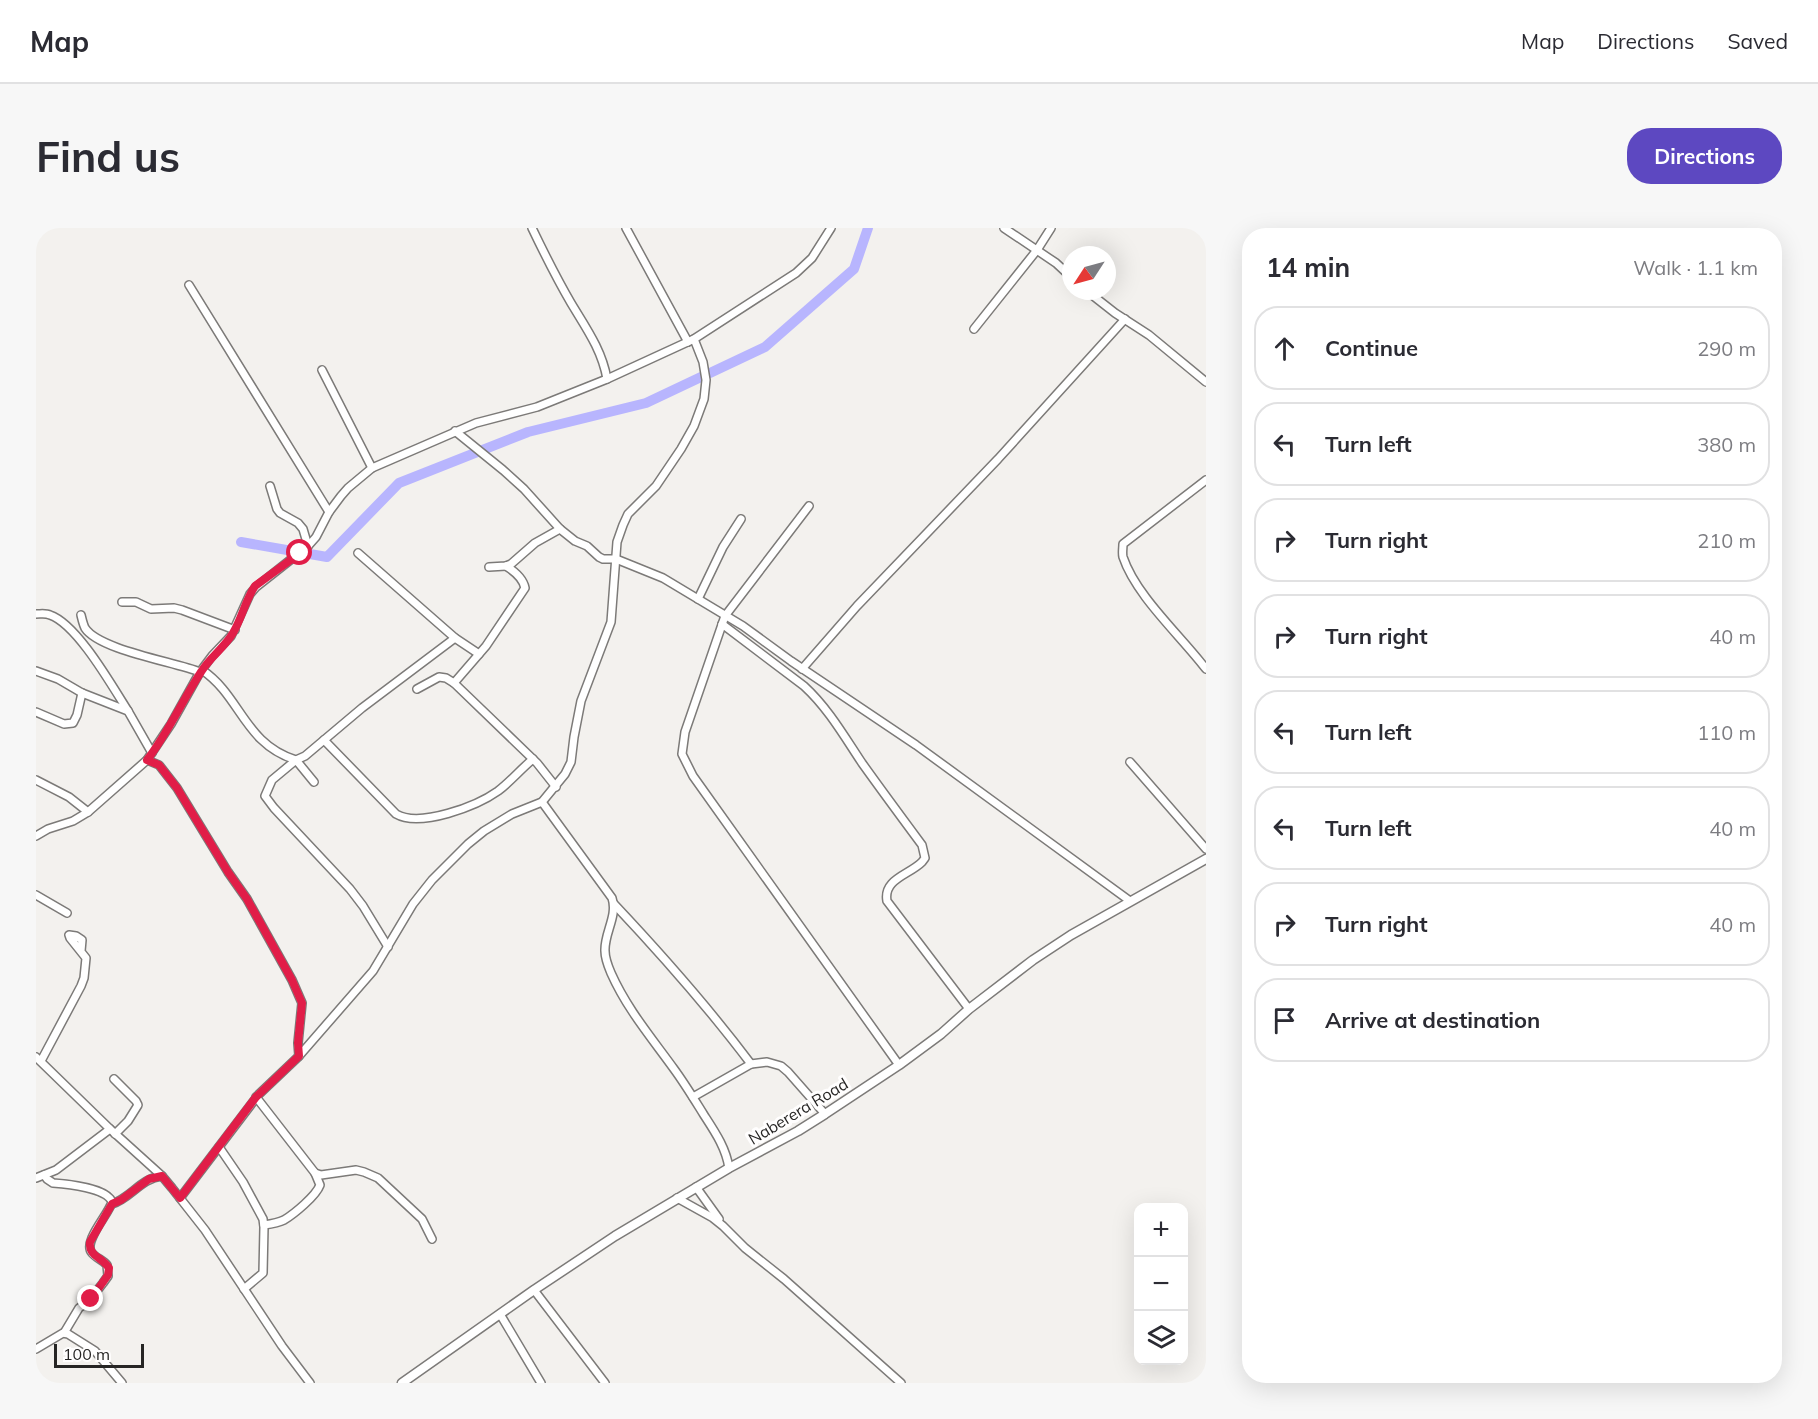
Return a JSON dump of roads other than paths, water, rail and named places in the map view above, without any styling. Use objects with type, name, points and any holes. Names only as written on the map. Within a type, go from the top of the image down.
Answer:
[{"type":"street","points":[[532,228],[598,349],[607,379]]},
{"type":"street","points":[[180,1198],[256,1097],[299,1056],[373,971],[418,896],[468,844],[500,820],[542,802],[556,787],[572,762],[581,702],[610,622],[617,542],[622,525],[628,514],[662,477],[694,426],[704,399],[706,380],[703,362],[626,228]]},
{"type":"street","points":[[36,836],[88,812],[147,760],[186,700],[201,671],[235,630],[255,586],[308,546],[320,530],[329,512],[348,488],[372,468],[476,423],[537,407],[607,379],[691,340],[796,273],[812,258],[831,228]]},
{"type":"street","points":[[1004,228],[1062,269]]},
{"type":"street","points":[[974,329],[1037,250],[1051,228]]},
{"type":"street","points":[[189,285],[329,512]]},
{"type":"street","points":[[1099,300],[1149,334],[1206,382]]},
{"type":"street","points":[[802,669],[857,606],[998,459],[1125,319]]},
{"type":"street","points":[[322,370],[372,468]]},
{"type":"street","points":[[455,431],[524,489],[560,529],[575,541],[587,546],[599,557],[616,560],[663,578],[743,626],[802,669],[916,745],[1130,901]]},
{"type":"street","points":[[1206,480],[1123,544],[1122,555],[1135,581],[1157,612],[1206,669]]},
{"type":"street","points":[[270,486],[280,513],[298,523],[303,529],[308,546]]},
{"type":"street","points":[[809,506],[724,616],[685,732],[682,754],[693,776],[899,1065]]},
{"type":"street","points":[[698,599],[723,547],[741,519]]},
{"type":"street","points":[[489,567],[506,566],[535,543],[560,529]]},
{"type":"street","points":[[358,553],[455,638],[479,654]]},
{"type":"street","points":[[454,683],[502,625],[525,588],[517,574],[506,566]]},
{"type":"street","points":[[122,602],[136,602],[151,609],[174,608],[235,630]]},
{"type":"street","points":[[36,614],[49,614],[69,628],[128,711],[152,753]]},
{"type":"street","points":[[81,615],[88,632],[105,643],[136,654],[201,671],[211,676],[260,739],[296,760],[314,782]]},
{"type":"street","points":[[722,624],[804,686],[825,706],[922,845],[925,858],[890,884],[886,894],[887,901],[969,1009]]},
{"type":"street","points":[[388,947],[350,889],[274,808],[267,799],[266,793],[272,780],[296,760],[305,756],[362,708],[455,638]]},
{"type":"street","points":[[36,671],[58,679],[82,693],[128,711]]},
{"type":"street","points":[[417,689],[439,677],[454,683],[544,769],[556,787]]},
{"type":"street","points":[[36,712],[64,724],[73,723],[77,716],[82,693]]},
{"type":"street","points":[[324,740],[396,814],[406,819],[444,816],[473,804],[499,790],[533,759]]},
{"type":"street","points":[[147,760],[159,765],[177,788],[247,899],[292,980],[302,1003],[299,1056]]},
{"type":"street","points":[[1130,762],[1206,849]]},
{"type":"street","points":[[36,780],[69,797],[88,812]]},
{"type":"street","points":[[542,802],[607,890],[614,904],[713,1014],[751,1064]]},
{"type":"street","name":"Naberera Road","points":[[402,1383],[615,1236],[729,1168],[788,1137],[899,1065],[1050,948],[1206,859]]},
{"type":"street","points":[[36,895],[68,913]]},
{"type":"street","points":[[614,904],[605,949],[607,963],[632,1012],[693,1097],[725,1149],[729,1168]]},
{"type":"street","points":[[81,951],[86,958],[84,978],[77,995],[38,1059],[162,1176],[205,1230],[282,1346],[310,1383]]},
{"type":"street","points":[[693,1097],[751,1064],[767,1062],[781,1066],[825,1114]]},
{"type":"street","points":[[40,1177],[66,1163],[128,1120],[138,1105],[114,1079]]},
{"type":"street","points":[[256,1097],[315,1173],[320,1185],[316,1193],[284,1220],[264,1225]]},
{"type":"street","points":[[219,1147],[243,1182],[261,1214],[264,1225],[263,1273],[244,1289]]},
{"type":"street","points":[[315,1173],[321,1175],[356,1170],[378,1178],[422,1219],[432,1239]]},
{"type":"street","points":[[36,1349],[64,1333],[79,1308],[91,1299],[108,1275],[107,1265],[91,1252],[90,1245],[112,1204],[149,1179],[162,1176]]},
{"type":"street","points":[[40,1177],[53,1183],[106,1194],[110,1197],[112,1204]]},
{"type":"street","points":[[696,1187],[723,1226]]},
{"type":"street","points":[[677,1198],[723,1226],[745,1248],[784,1279],[901,1383]]},
{"type":"street","points":[[534,1290],[605,1383]]},
{"type":"street","points":[[500,1314],[542,1383]]},
{"type":"street","points":[[64,1333],[95,1351],[122,1383]]},
{"type":"waterway","points":[[710,373],[765,347],[854,269],[868,228]]},
{"type":"waterway","points":[[241,542],[327,557],[399,483],[528,432],[646,403],[701,377]]}]
